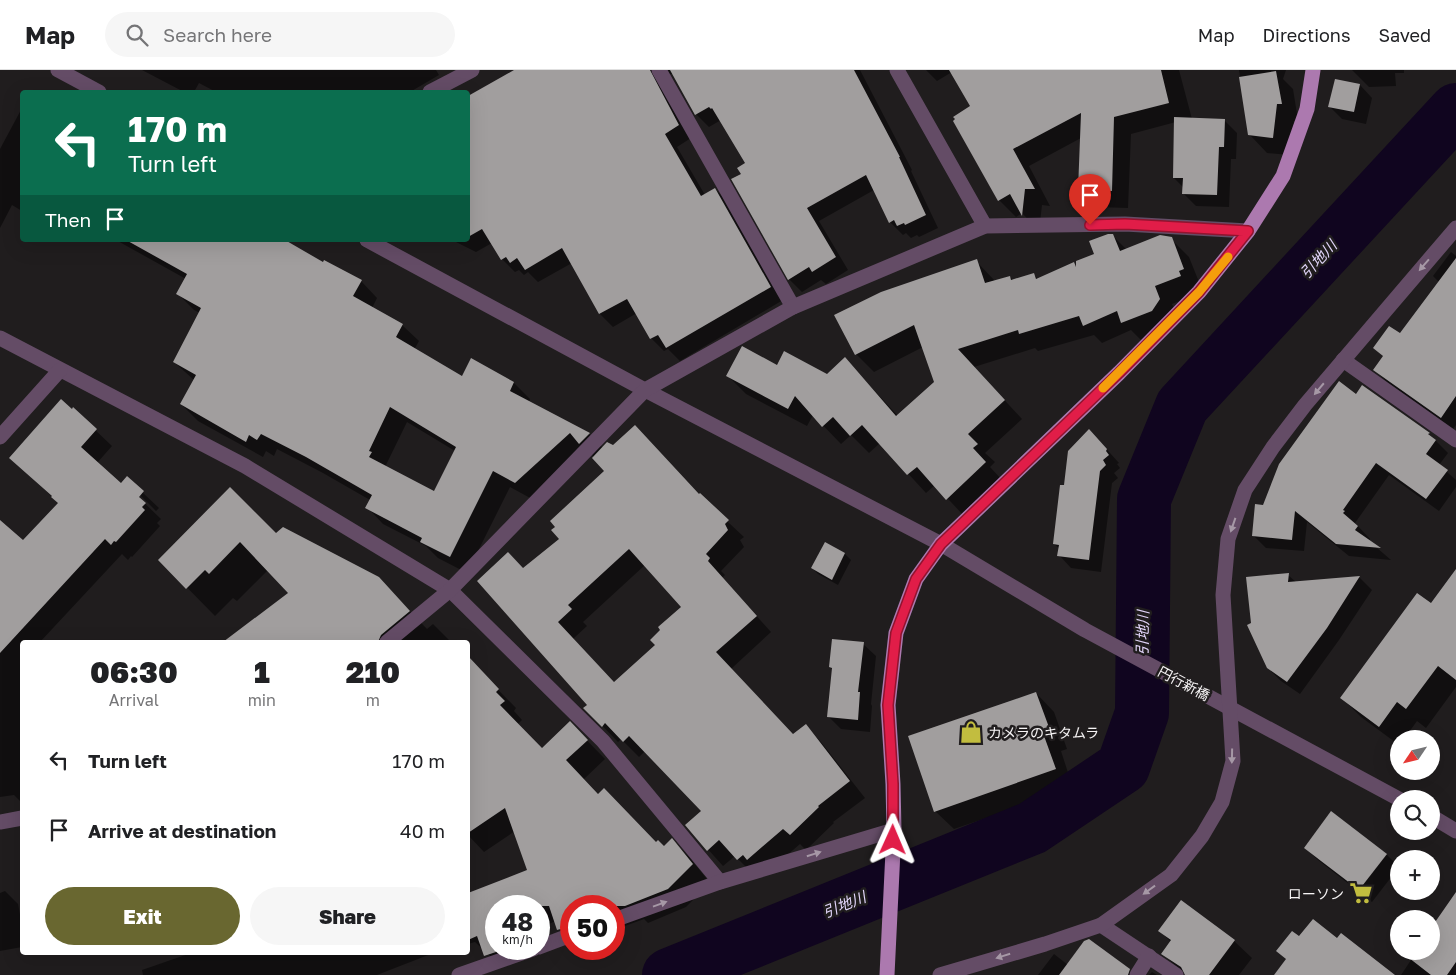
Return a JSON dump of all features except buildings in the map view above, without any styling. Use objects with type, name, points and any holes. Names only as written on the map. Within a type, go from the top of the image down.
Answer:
[{"type":"main road","points":[[888,971],[893,784],[888,705],[896,633],[916,579],[941,544],[1119,373],[1199,292],[1248,231],[1283,176],[1307,110],[1313,70]]},
{"type":"street","points":[[58,70],[94,90]]},
{"type":"street","points":[[434,90],[472,70]]},
{"type":"street","points":[[659,70],[793,306]]},
{"type":"street","points":[[897,70],[985,226]]},
{"type":"street","points":[[389,640],[450,590],[645,390],[793,306],[985,226],[1125,224],[1248,231]]},
{"type":"street","points":[[940,975],[1045,944],[1101,925],[1171,875],[1202,836],[1222,802],[1233,760],[1223,595],[1228,539],[1245,490],[1273,447],[1343,360],[1456,228]]},
{"type":"street","name":"円行新橋","points":[[371,242],[645,390],[941,544],[1085,630],[1390,794]]},
{"type":"street","points":[[0,338],[245,466],[450,590],[603,741],[720,882]]},
{"type":"street","points":[[1343,360],[1456,440]]},
{"type":"street","points":[[0,437],[60,370]]},
{"type":"street","points":[[0,822],[20,818]]},
{"type":"street","points":[[1440,821],[1456,831]]},
{"type":"street","points":[[625,916],[720,882],[893,835]]},
{"type":"street","points":[[1101,925],[1176,975]]},
{"type":"street","points":[[1137,975],[1149,956]]},
{"type":"street","points":[[459,975],[502,960]]},
{"type":"waterway","name":"引地川","points":[[669,975],[1032,828],[1123,767],[1142,713],[1144,499],[1182,406],[1456,110]]},
{"type":"slow traffic","points":[[1103,388],[1199,292],[1228,257]]},
{"type":"place","name":"カメラのキタムラ","points":[[971,732]]},
{"type":"place","name":"ローソン","points":[[1361,893]]},
{"type":"route","points":[[893,840],[893,784],[888,705],[896,633],[916,579],[941,544],[1119,373],[1199,292],[1248,231],[1125,224],[1090,225]]}]
